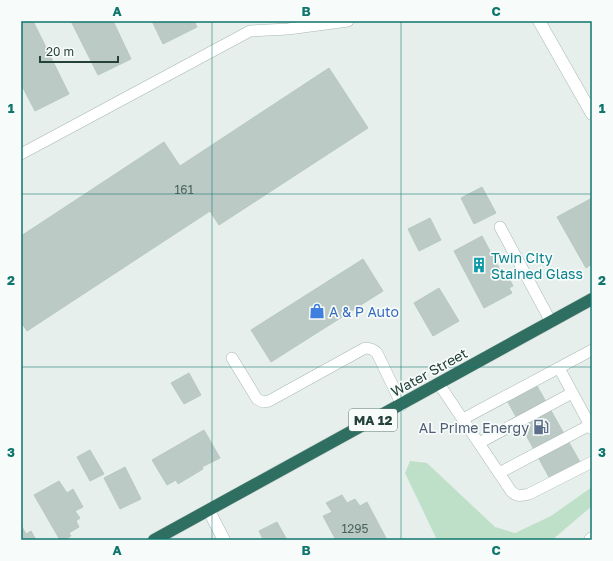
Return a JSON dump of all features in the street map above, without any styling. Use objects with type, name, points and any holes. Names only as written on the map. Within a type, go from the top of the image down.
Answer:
[{"type":"highway","name":"Water Street","points":[[154,540],[402,405],[592,299]]},
{"type":"main road","points":[[539,21],[592,114]]},
{"type":"main road","points":[[209,511],[224,540]]},
{"type":"lane","points":[[21,154],[250,31],[264,21]]},
{"type":"lane","points":[[250,31],[288,29],[348,21]]},
{"type":"lane","points":[[500,227],[551,322]]},
{"type":"lane","points":[[232,358],[257,399],[263,402],[269,401],[364,348],[373,349],[377,353],[402,405]]},
{"type":"lane","points":[[463,419],[592,350]]},
{"type":"lane","points":[[499,473],[591,427],[559,368]]},
{"type":"lane","points":[[439,384],[511,491],[516,495],[520,496],[529,494],[592,462]]},
{"type":"lane","points":[[479,443],[572,393]]},
{"type":"green space","points":[[410,461],[427,463],[495,527],[515,533],[551,516],[592,487],[592,506],[552,540],[437,540],[405,473]]},
{"type":"building","points":[[21,21],[33,21],[69,94],[35,111],[21,84]]},
{"type":"building","points":[[71,21],[113,21],[131,59],[98,75]]},
{"type":"building","points":[[152,21],[194,21],[197,27],[163,44]]},
{"type":"building","points":[[329,68],[368,128],[219,225],[210,211],[27,331],[21,322],[21,236],[164,142],[180,166]]},
{"type":"building","points":[[482,187],[496,213],[474,224],[461,198]]},
{"type":"building","points":[[592,198],[592,264],[586,268],[557,217]]},
{"type":"building","points":[[430,218],[441,240],[419,251],[408,229]]},
{"type":"building","name":"Twin City Stained Glass","points":[[482,236],[506,281],[510,280],[513,286],[509,288],[512,293],[484,308],[454,251]]},
{"type":"building","points":[[363,259],[383,291],[271,362],[251,330]]},
{"type":"building","points":[[439,288],[459,321],[433,336],[414,303]]},
{"type":"building","points":[[189,373],[201,395],[184,404],[171,383]]},
{"type":"building","name":"AL Prime Energy","points":[[532,377],[580,462],[550,479],[503,393]]},
{"type":"building","points":[[204,430],[220,458],[202,467],[203,469],[178,484],[176,480],[167,485],[152,460]]},
{"type":"building","points":[[90,450],[104,474],[90,481],[77,457]]},
{"type":"building","points":[[125,467],[141,499],[120,509],[104,478]]},
{"type":"building","points":[[59,481],[67,493],[73,489],[83,507],[75,511],[80,518],[76,521],[79,527],[69,533],[71,536],[64,540],[60,540],[34,495]]},
{"type":"building","points":[[342,495],[347,503],[355,499],[360,506],[367,502],[387,540],[336,540],[323,516],[332,512],[326,503]]},
{"type":"building","points":[[277,522],[287,540],[262,540],[263,539],[259,531]]},
{"type":"building","points":[[21,525],[26,534],[31,531],[36,540],[21,540]]},
{"type":"place","name":"Twin City Stained Glass","points":[[479,265]]},
{"type":"place","name":"A & P Auto","points":[[317,311]]},
{"type":"place","name":"AL Prime Energy","points":[[541,427]]}]
